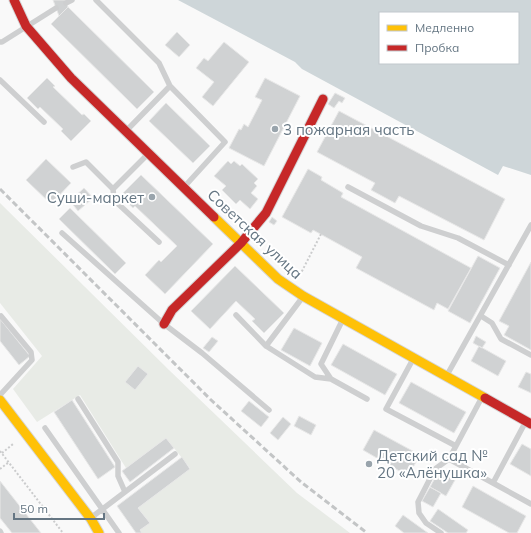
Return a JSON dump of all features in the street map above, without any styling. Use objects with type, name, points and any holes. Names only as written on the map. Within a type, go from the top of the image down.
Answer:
[{"type":"main road","name":"Советская улица","points":[[14,0],[26,26],[71,78],[278,279],[303,296],[343,319],[528,422]]},
{"type":"main road","points":[[164,324],[172,310],[241,244],[266,213],[323,99]]},
{"type":"main road","points":[[0,400],[99,533]]},
{"type":"lane","points":[[96,0],[159,63],[170,86],[225,142],[184,188]]},
{"type":"lane","points":[[0,42],[56,8]]},
{"type":"lane","points":[[0,80],[44,122]]},
{"type":"lane","points":[[126,131],[170,86]]},
{"type":"lane","points":[[113,189],[149,154]]},
{"type":"lane","points":[[73,167],[86,162],[113,189],[114,200],[158,242]]},
{"type":"lane","points":[[348,187],[421,226],[458,238],[509,265]]},
{"type":"lane","points":[[446,377],[531,225]]},
{"type":"lane","points":[[62,233],[164,324],[202,353],[269,410]]},
{"type":"lane","points":[[266,346],[303,296]]},
{"type":"lane","points":[[236,315],[266,346],[315,377],[331,379],[367,399]]},
{"type":"lane","points":[[0,394],[32,360],[32,352],[1,316]]},
{"type":"lane","points":[[481,316],[492,323],[501,339],[531,355]]},
{"type":"lane","points":[[331,379],[321,364],[343,319]]},
{"type":"lane","points":[[413,358],[386,409],[456,446]]},
{"type":"lane","points":[[441,533],[426,523],[419,513],[418,502],[435,469],[449,459],[482,397]]},
{"type":"lane","points":[[78,399],[118,462],[118,476],[125,492]]},
{"type":"lane","points":[[493,483],[528,422]]},
{"type":"lane","points":[[44,428],[119,533]]},
{"type":"lane","points":[[90,519],[175,454]]},
{"type":"lane","points":[[449,459],[531,504]]},
{"type":"path","points":[[299,276],[321,234]]},
{"type":"path","points":[[13,444],[1,452],[63,533]]},
{"type":"path","points":[[0,469],[9,462]]},
{"type":"shaded area","points":[[178,0],[531,0],[531,175],[503,166],[498,175],[302,69],[295,62]]},
{"type":"shaded area","points":[[0,203],[169,370],[297,493],[350,533],[142,533],[140,530],[149,522],[138,508],[190,468],[166,438],[126,468],[80,395],[37,422],[13,389],[42,356],[0,303]]},
{"type":"building","points":[[53,0],[65,0],[68,7],[59,16]]},
{"type":"building","points":[[68,7],[154,92],[137,109],[51,24]]},
{"type":"building","points":[[177,32],[190,45],[179,57],[165,45]]},
{"type":"building","points":[[224,42],[249,62],[213,106],[202,97],[214,82],[196,68],[204,58],[208,61]]},
{"type":"building","points":[[47,78],[55,86],[53,87],[82,115],[84,114],[91,121],[71,141],[61,131],[63,129],[40,107],[38,109],[27,98]]},
{"type":"building","points":[[265,78],[300,96],[264,166],[229,148],[239,129],[241,130],[244,124],[248,127],[262,100],[255,97]]},
{"type":"building","points":[[335,93],[345,98],[342,103],[339,101],[334,108],[328,104]]},
{"type":"building","points":[[166,103],[210,146],[193,163],[149,121]]},
{"type":"building","points":[[339,111],[505,199],[484,240],[399,196],[395,203],[371,190],[375,183],[317,152]]},
{"type":"building","points":[[46,159],[71,183],[51,204],[26,180]]},
{"type":"building","points":[[228,161],[231,164],[234,161],[240,166],[242,164],[258,179],[254,183],[257,186],[251,193],[258,199],[250,209],[240,200],[236,204],[222,190],[226,186],[214,176]]},
{"type":"building","points":[[308,169],[322,177],[321,180],[343,193],[341,197],[471,268],[448,309],[437,303],[434,310],[356,268],[362,257],[313,230],[311,233],[282,217]]},
{"type":"building","points":[[141,175],[213,244],[165,294],[145,275],[159,260],[161,262],[177,246],[135,206],[133,208],[120,196]]},
{"type":"building","points":[[84,188],[93,198],[78,211],[70,201]]},
{"type":"building","points":[[70,208],[126,263],[115,274],[59,219]]},
{"type":"building","points":[[272,217],[277,221],[274,225],[269,222]]},
{"type":"building","points":[[478,256],[500,268],[470,323],[448,311]]},
{"type":"building","points":[[531,262],[531,350],[504,335],[509,326],[499,321]]},
{"type":"building","points":[[235,266],[284,313],[264,333],[252,321],[255,319],[236,301],[210,329],[191,311]]},
{"type":"building","points":[[0,319],[30,356],[19,365],[0,341]]},
{"type":"building","points":[[294,328],[322,343],[310,366],[281,350]]},
{"type":"building","points":[[476,336],[486,342],[482,348],[473,343]]},
{"type":"building","points":[[212,337],[218,341],[209,352],[203,348]]},
{"type":"building","points":[[343,344],[397,374],[385,395],[331,365]]},
{"type":"building","points":[[479,346],[506,361],[498,376],[471,361]]},
{"type":"building","points":[[138,366],[148,374],[135,390],[125,382]]},
{"type":"building","points":[[526,372],[531,374],[531,393],[518,387]]},
{"type":"building","points":[[411,382],[466,412],[454,433],[399,403]]},
{"type":"building","points":[[72,400],[115,467],[98,479],[54,412]]},
{"type":"building","points":[[249,401],[269,417],[261,427],[241,411]]},
{"type":"building","points":[[299,416],[316,425],[311,435],[294,426]]},
{"type":"building","points":[[283,417],[291,424],[278,440],[270,433]]},
{"type":"building","points":[[374,430],[420,455],[408,476],[363,450]]},
{"type":"building","points":[[166,438],[174,448],[130,482],[122,471]]},
{"type":"building","points":[[522,444],[531,449],[531,476],[510,464]]},
{"type":"building","points":[[182,457],[190,469],[138,508],[150,523],[140,530],[142,533],[136,533],[117,506]]},
{"type":"building","points":[[439,471],[455,480],[446,496],[430,487]]},
{"type":"building","points":[[0,481],[41,533],[12,533],[0,518]]},
{"type":"building","points":[[473,486],[526,516],[517,533],[509,533],[462,507]]},
{"type":"building","points":[[430,487],[441,493],[433,507],[422,501]]},
{"type":"building","points":[[438,509],[468,530],[466,533],[448,533],[430,521]]},
{"type":"building","points":[[403,515],[428,533],[404,533],[395,526]]},
{"type":"railway","points":[[0,189],[210,399],[301,482],[367,533]]},
{"type":"traffic: slow","points":[[214,217],[278,279],[303,296],[485,398]]},
{"type":"traffic: slow","points":[[0,400],[91,519],[99,533]]},
{"type":"traffic: jam","points":[[14,0],[26,26],[71,78],[214,217]]},
{"type":"traffic: jam","points":[[164,324],[172,310],[241,243],[266,213],[323,99]]},
{"type":"traffic: jam","points":[[485,398],[531,424]]},
{"type":"place","name":"3 пожарная часть","points":[[275,129]]},
{"type":"place","name":"Суши-маркет","points":[[152,197]]},
{"type":"place","name":"Детский сад № 20 «Алёнушка»","points":[[369,464]]}]
